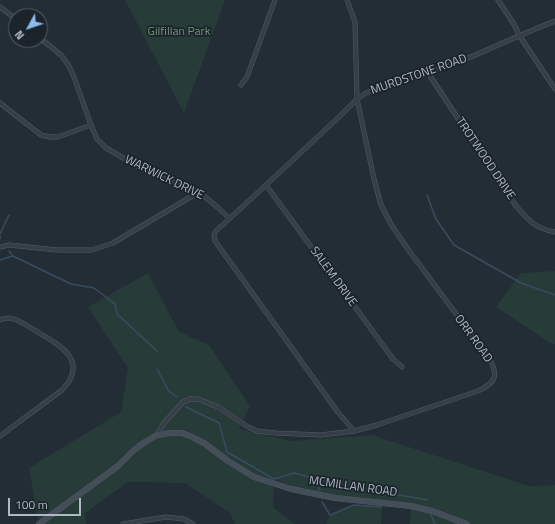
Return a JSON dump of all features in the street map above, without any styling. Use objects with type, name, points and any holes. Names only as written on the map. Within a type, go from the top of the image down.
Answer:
[{"type":"street","points":[[242,85],[247,77],[275,0]]},
{"type":"street","name":"ORR ROAD","points":[[157,435],[164,423],[183,402],[190,399],[198,399],[218,407],[248,427],[257,431],[321,435],[354,431],[377,425],[485,388],[493,381],[494,371],[489,358],[410,252],[382,205],[374,179],[357,99],[355,22],[347,0]]},
{"type":"street","points":[[498,0],[555,89]]},
{"type":"street","name":"MURDSTONE ROAD","points":[[229,218],[357,99],[366,93],[472,56],[555,21]]},
{"type":"street","name":"WARWICK DRIVE","points":[[48,45],[61,56],[69,66],[91,126],[97,138],[106,148],[149,173],[199,192],[229,218]]},
{"type":"street","name":"TROTWOOD DRIVE","points":[[428,72],[516,206],[529,221],[537,226],[555,232]]},
{"type":"street","points":[[0,103],[41,135],[58,137],[91,126]]},
{"type":"street","name":"SALEM DRIVE","points":[[266,185],[389,354],[402,367]]},
{"type":"street","points":[[0,247],[9,245],[57,250],[92,250],[113,243],[199,192]]},
{"type":"street","points":[[229,218],[216,231],[214,235],[215,242],[337,412],[354,431]]},
{"type":"street","points":[[0,320],[3,318],[10,318],[17,320],[54,342],[71,358],[74,368],[68,383],[62,390],[0,436]]},
{"type":"street","name":"MCMILLAN ROAD","points":[[39,524],[118,466],[134,450],[145,442],[157,435],[170,433],[182,433],[192,437],[204,443],[228,461],[254,477],[291,489],[335,498],[411,506],[432,510],[467,524]]},
{"type":"street","points":[[123,524],[166,517],[184,520],[193,524]]},
{"type":"green space","name":"Gilfillan Park","points":[[125,0],[225,0],[184,113]]},
{"type":"green space","points":[[555,271],[555,344],[550,343],[496,307],[521,273]]},
{"type":"green space","points":[[148,273],[179,332],[209,345],[250,406],[239,429],[291,441],[372,435],[529,486],[555,485],[555,524],[410,524],[411,506],[308,492],[274,479],[273,507],[295,524],[235,524],[230,513],[185,483],[128,482],[85,513],[86,524],[39,524],[29,468],[121,412],[128,368],[88,307]]},
{"type":"green space","points":[[354,505],[382,507],[381,524],[326,524],[330,515]]},
{"type":"waterway","points":[[427,195],[436,219],[454,245],[521,283],[555,295]]},
{"type":"waterway","points":[[0,234],[9,215]]},
{"type":"waterway","points":[[9,251],[13,256]]},
{"type":"waterway","points":[[0,260],[13,256],[71,284],[94,288],[115,304],[117,314],[157,351]]},
{"type":"waterway","points":[[157,369],[168,390],[177,397]]},
{"type":"waterway","points":[[186,407],[219,423],[227,452],[274,479],[294,473],[313,478],[320,490]]},
{"type":"waterway","points":[[393,494],[428,500]]},
{"type":"waterway","points":[[322,502],[330,515],[354,505],[382,507]]},
{"type":"waterway","points":[[431,515],[435,524]]}]
